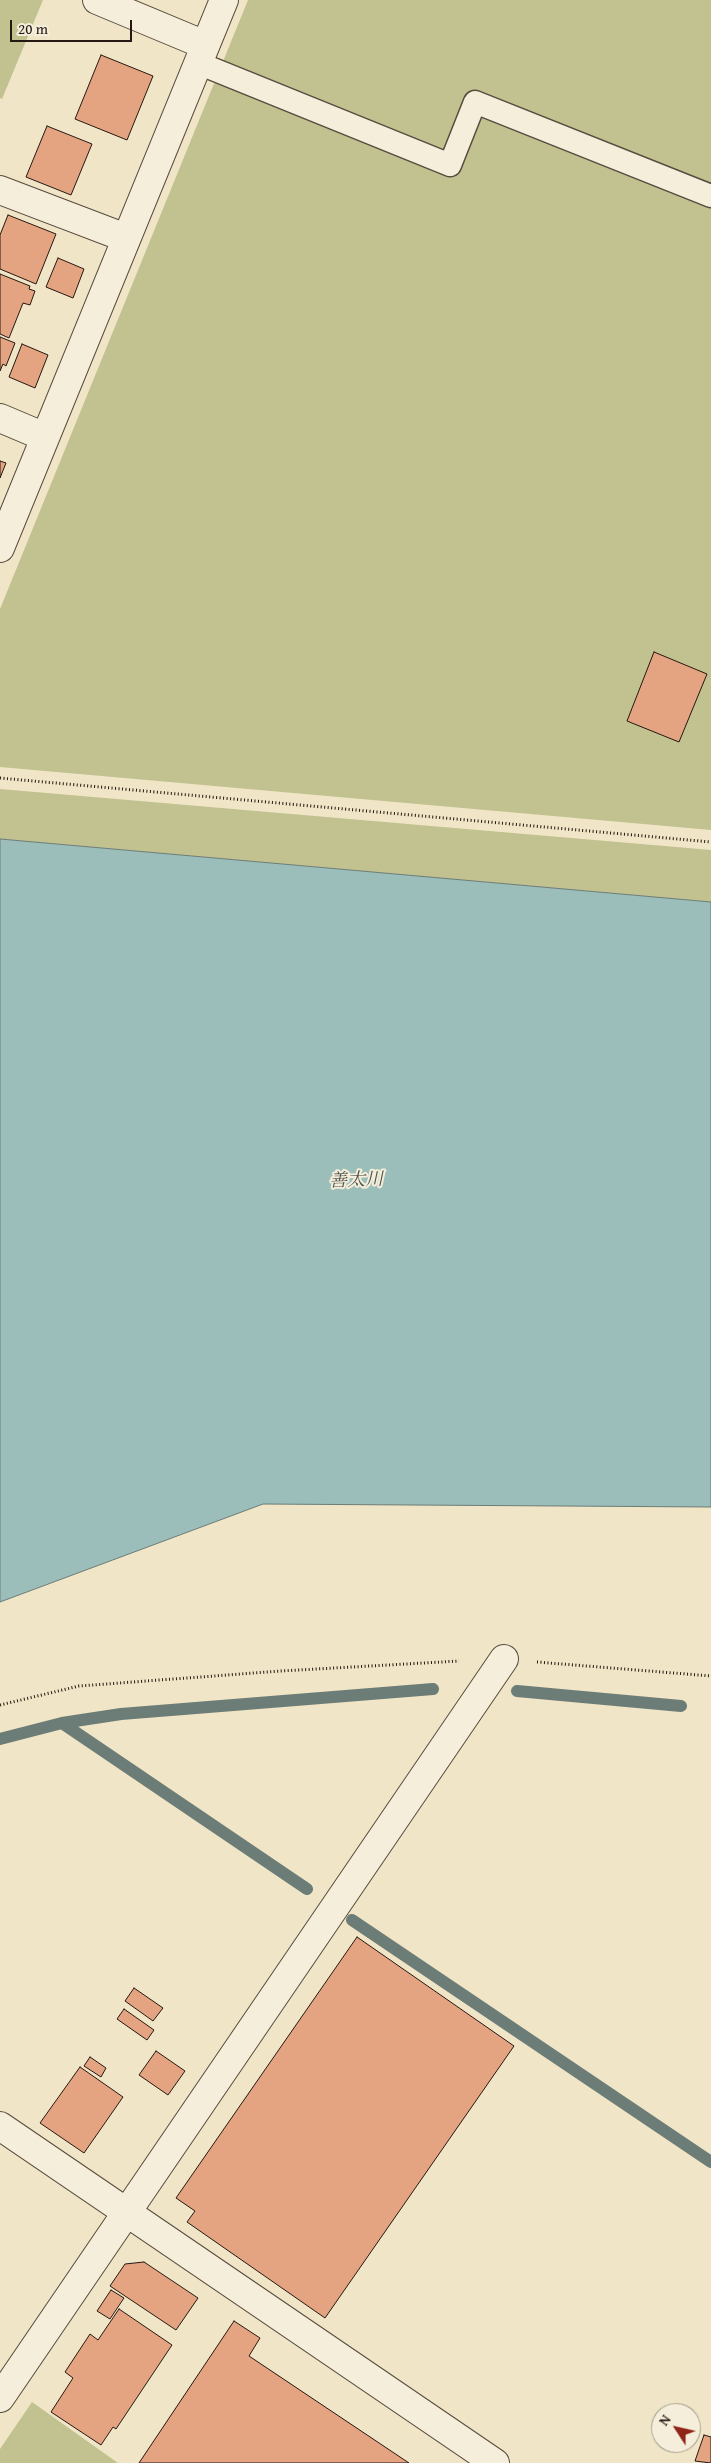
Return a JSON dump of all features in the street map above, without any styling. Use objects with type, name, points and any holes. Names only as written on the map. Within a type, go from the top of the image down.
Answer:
[{"type":"street","points":[[97,0],[201,54]]},
{"type":"street","points":[[0,548],[224,0]]},
{"type":"street","points":[[0,190],[126,238]]},
{"type":"street","points":[[0,418],[45,437]]},
{"type":"street","points":[[0,2398],[504,1659]]},
{"type":"street","points":[[0,2126],[495,2463]]},
{"type":"lane","points":[[201,54],[450,165],[475,102],[711,196]]},
{"type":"path","points":[[0,778],[711,842]]},
{"type":"path","points":[[0,1705],[78,1686],[290,1670],[504,1659],[711,1676]]},
{"type":"green space","points":[[0,0],[43,0],[2,99],[0,98]]},
{"type":"green space","points":[[248,0],[711,0],[711,830],[0,767],[0,609]]},
{"type":"green space","points":[[0,789],[711,850],[711,902],[0,839]]},
{"type":"green space","points":[[32,2402],[118,2463],[0,2463],[0,2449]]},
{"type":"water","name":"善太川","points":[[0,839],[711,902],[711,1507],[263,1504],[0,1602]]},
{"type":"building","points":[[101,55],[153,76],[127,140],[75,119]]},
{"type":"building","points":[[47,126],[92,144],[71,195],[26,177]]},
{"type":"building","points":[[8,215],[56,234],[36,284],[0,269],[0,235]]},
{"type":"building","points":[[58,258],[84,269],[73,298],[46,287]]},
{"type":"building","points":[[0,274],[30,286],[29,289],[35,291],[30,305],[23,303],[9,338],[0,334]]},
{"type":"building","points":[[0,337],[15,343],[6,366],[3,364],[0,371]]},
{"type":"building","points":[[22,344],[48,355],[35,388],[9,377]]},
{"type":"building","points":[[0,461],[6,463],[0,478]]},
{"type":"building","points":[[654,652],[707,674],[679,742],[627,721]]},
{"type":"building","points":[[357,1937],[514,2046],[325,2318],[187,2222],[195,2211],[176,2198]]},
{"type":"building","points":[[134,1988],[163,2008],[153,2021],[125,2001]]},
{"type":"building","points":[[124,2009],[154,2030],[147,2040],[117,2019]]},
{"type":"building","points":[[156,2051],[185,2071],[168,2095],[139,2075]]},
{"type":"building","points":[[90,2057],[106,2068],[101,2077],[84,2066]]},
{"type":"building","points":[[80,2067],[123,2097],[84,2153],[40,2123]]},
{"type":"building","points":[[144,2262],[198,2298],[176,2330],[110,2286],[125,2264]]},
{"type":"building","points":[[111,2290],[124,2298],[110,2319],[97,2311]]},
{"type":"building","points":[[119,2309],[172,2345],[116,2429],[113,2427],[101,2445],[51,2412],[73,2378],[65,2372],[90,2334],[98,2340]]},
{"type":"building","points":[[234,2321],[260,2338],[249,2356],[409,2463],[139,2463]]},
{"type":"building","points":[[704,2435],[711,2437],[711,2463],[695,2461],[698,2453],[701,2453],[701,2444]]},
{"type":"waterway","points":[[0,1739],[62,1723],[121,1714],[433,1689]]},
{"type":"waterway","points":[[517,1691],[681,1706]]},
{"type":"waterway","points":[[62,1723],[307,1889]]},
{"type":"waterway","points":[[352,1920],[711,2162]]}]
